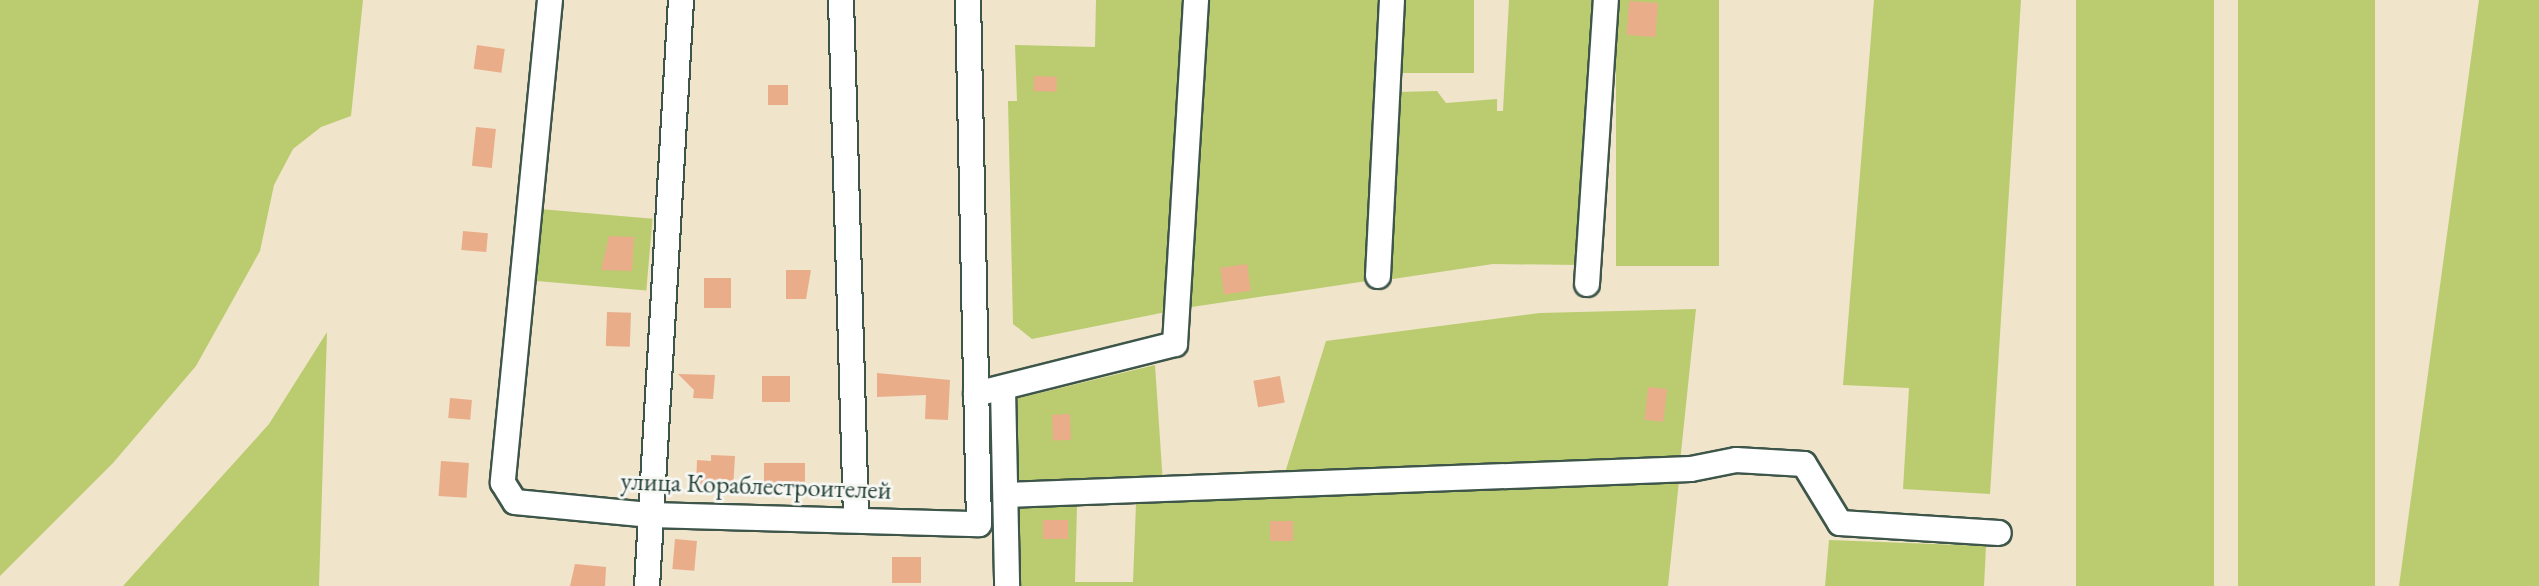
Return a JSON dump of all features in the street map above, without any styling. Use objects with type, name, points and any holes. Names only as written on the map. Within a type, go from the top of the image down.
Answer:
[{"type":"street","name":"улица Кораблестроителей","points":[[550,0],[503,482],[515,502],[651,515],[979,524],[968,0]]},
{"type":"street","points":[[647,586],[681,0]]},
{"type":"street","points":[[841,0],[856,519]]},
{"type":"street","points":[[976,394],[1175,344],[1196,0]]},
{"type":"street","points":[[1378,276],[1392,0]]},
{"type":"street","points":[[1587,284],[1606,0]]},
{"type":"street","points":[[1003,388],[1007,586]]},
{"type":"street","points":[[1006,495],[1691,469],[1735,460],[1804,464],[1840,523],[1999,533]]},
{"type":"green space","points":[[0,0],[363,0],[351,116],[321,127],[293,149],[274,185],[260,251],[196,366],[113,463],[0,576]]},
{"type":"green space","points":[[1096,0],[1185,0],[1166,312],[1032,339],[1013,324],[1008,101],[1017,101],[1015,45],[1095,47]]},
{"type":"green space","points":[[1205,0],[1384,0],[1367,281],[1185,308]]},
{"type":"green space","points":[[1403,0],[1474,0],[1474,73],[1403,73]]},
{"type":"green space","points":[[1509,0],[1597,0],[1580,265],[1493,264],[1386,280],[1398,92],[1437,91],[1446,103],[1497,99],[1497,111],[1503,111]]},
{"type":"green space","points":[[1616,0],[1719,0],[1719,266],[1616,266]]},
{"type":"green space","points":[[1874,0],[2021,0],[1990,494],[1903,489],[1909,388],[1843,385]]},
{"type":"green space","points":[[2076,0],[2214,0],[2214,586],[2076,586]]},
{"type":"green space","points":[[2238,0],[2375,0],[2375,586],[2238,586]]},
{"type":"green space","points":[[2479,0],[2539,0],[2539,586],[2399,586]]},
{"type":"green space","points":[[540,209],[653,219],[646,291],[534,281]]},
{"type":"green space","points":[[1696,309],[1680,462],[1283,479],[1326,341],[1540,313]]},
{"type":"green space","points":[[327,332],[319,586],[123,586],[269,424]]},
{"type":"green space","points":[[1155,365],[1163,484],[1016,488],[1015,399]]},
{"type":"green space","points":[[1679,481],[1668,586],[1016,586],[1016,508],[1077,506],[1075,582],[1133,582],[1136,504]]},
{"type":"green space","points":[[1829,540],[1986,546],[1984,586],[1825,586]]},
{"type":"building","points":[[1629,1],[1658,3],[1656,37],[1627,35]]},
{"type":"building","points":[[477,45],[505,49],[501,73],[474,69]]},
{"type":"building","points":[[1034,76],[1057,77],[1056,92],[1033,91]]},
{"type":"building","points":[[768,85],[788,85],[788,105],[768,105]]},
{"type":"building","points":[[476,127],[496,129],[492,168],[472,166]]},
{"type":"building","points":[[463,231],[488,233],[486,252],[461,250]]},
{"type":"building","points":[[609,236],[634,237],[632,271],[601,270]]},
{"type":"building","points":[[1247,264],[1251,291],[1224,294],[1220,268]]},
{"type":"building","points":[[786,270],[811,270],[806,299],[786,299]]},
{"type":"building","points":[[704,278],[731,278],[731,308],[704,308]]},
{"type":"building","points":[[607,312],[631,313],[630,347],[606,346]]},
{"type":"building","points":[[877,373],[950,380],[948,420],[925,419],[926,395],[877,397]]},
{"type":"building","points":[[678,374],[715,375],[713,399],[693,398],[694,390]]},
{"type":"building","points":[[762,376],[790,376],[790,402],[762,402]]},
{"type":"building","points":[[1280,376],[1285,403],[1258,407],[1253,381]]},
{"type":"building","points":[[1648,387],[1667,389],[1663,422],[1645,420]]},
{"type":"building","points":[[450,398],[472,400],[470,420],[448,418]]},
{"type":"building","points":[[1070,414],[1071,440],[1053,441],[1052,415]]},
{"type":"building","points":[[711,455],[735,456],[733,489],[696,487],[697,460],[711,461]]},
{"type":"building","points":[[441,461],[469,463],[466,498],[439,496]]},
{"type":"building","points":[[764,463],[805,463],[805,489],[764,489]]},
{"type":"building","points":[[1043,520],[1068,520],[1068,539],[1043,539]]},
{"type":"building","points":[[1270,521],[1293,521],[1293,541],[1270,541]]},
{"type":"building","points":[[675,539],[697,541],[694,571],[672,569]]},
{"type":"building","points":[[892,557],[921,557],[921,583],[892,583]]},
{"type":"building","points":[[575,564],[606,567],[605,586],[570,586]]}]
